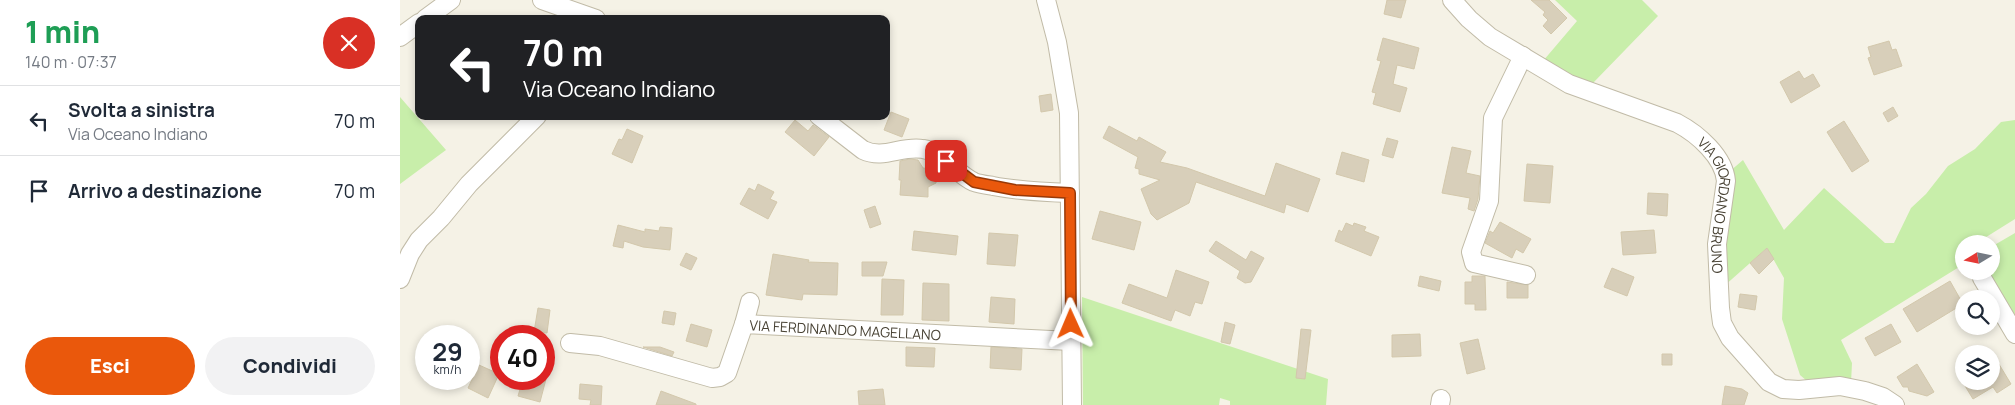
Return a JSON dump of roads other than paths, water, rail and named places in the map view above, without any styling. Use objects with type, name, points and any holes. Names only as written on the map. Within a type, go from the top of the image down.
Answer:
[{"type":"street","points":[[430,15],[451,0]]},
{"type":"street","points":[[542,0],[585,15]]},
{"type":"street","points":[[1046,0],[1057,42],[1068,105],[1072,405]]},
{"type":"street","name":"VIA GIORDANO BRUNO","points":[[1452,0],[1490,37],[1569,84],[1677,123],[1690,130],[1720,161],[1725,172],[1726,181],[1717,244],[1722,322],[1730,338],[1769,382],[1783,389],[1799,390],[1840,386],[1883,397],[1895,405]]},
{"type":"street","points":[[400,37],[415,26]]},
{"type":"street","points":[[1523,56],[1493,118],[1489,201],[1470,252],[1474,263],[1526,275]]},
{"type":"street","points":[[400,278],[410,254],[419,240],[441,218],[469,184],[533,120]]},
{"type":"street","points":[[824,120],[869,153],[886,154],[901,148],[923,148],[931,151],[974,182],[1015,190],[1070,193]]},
{"type":"street","points":[[1983,280],[2015,334]]},
{"type":"street","points":[[744,324],[750,302]]},
{"type":"street","name":"VIA FERDINANDO MAGELLANO","points":[[570,343],[600,346],[712,378],[720,377],[727,373],[744,324],[1071,341]]}]
